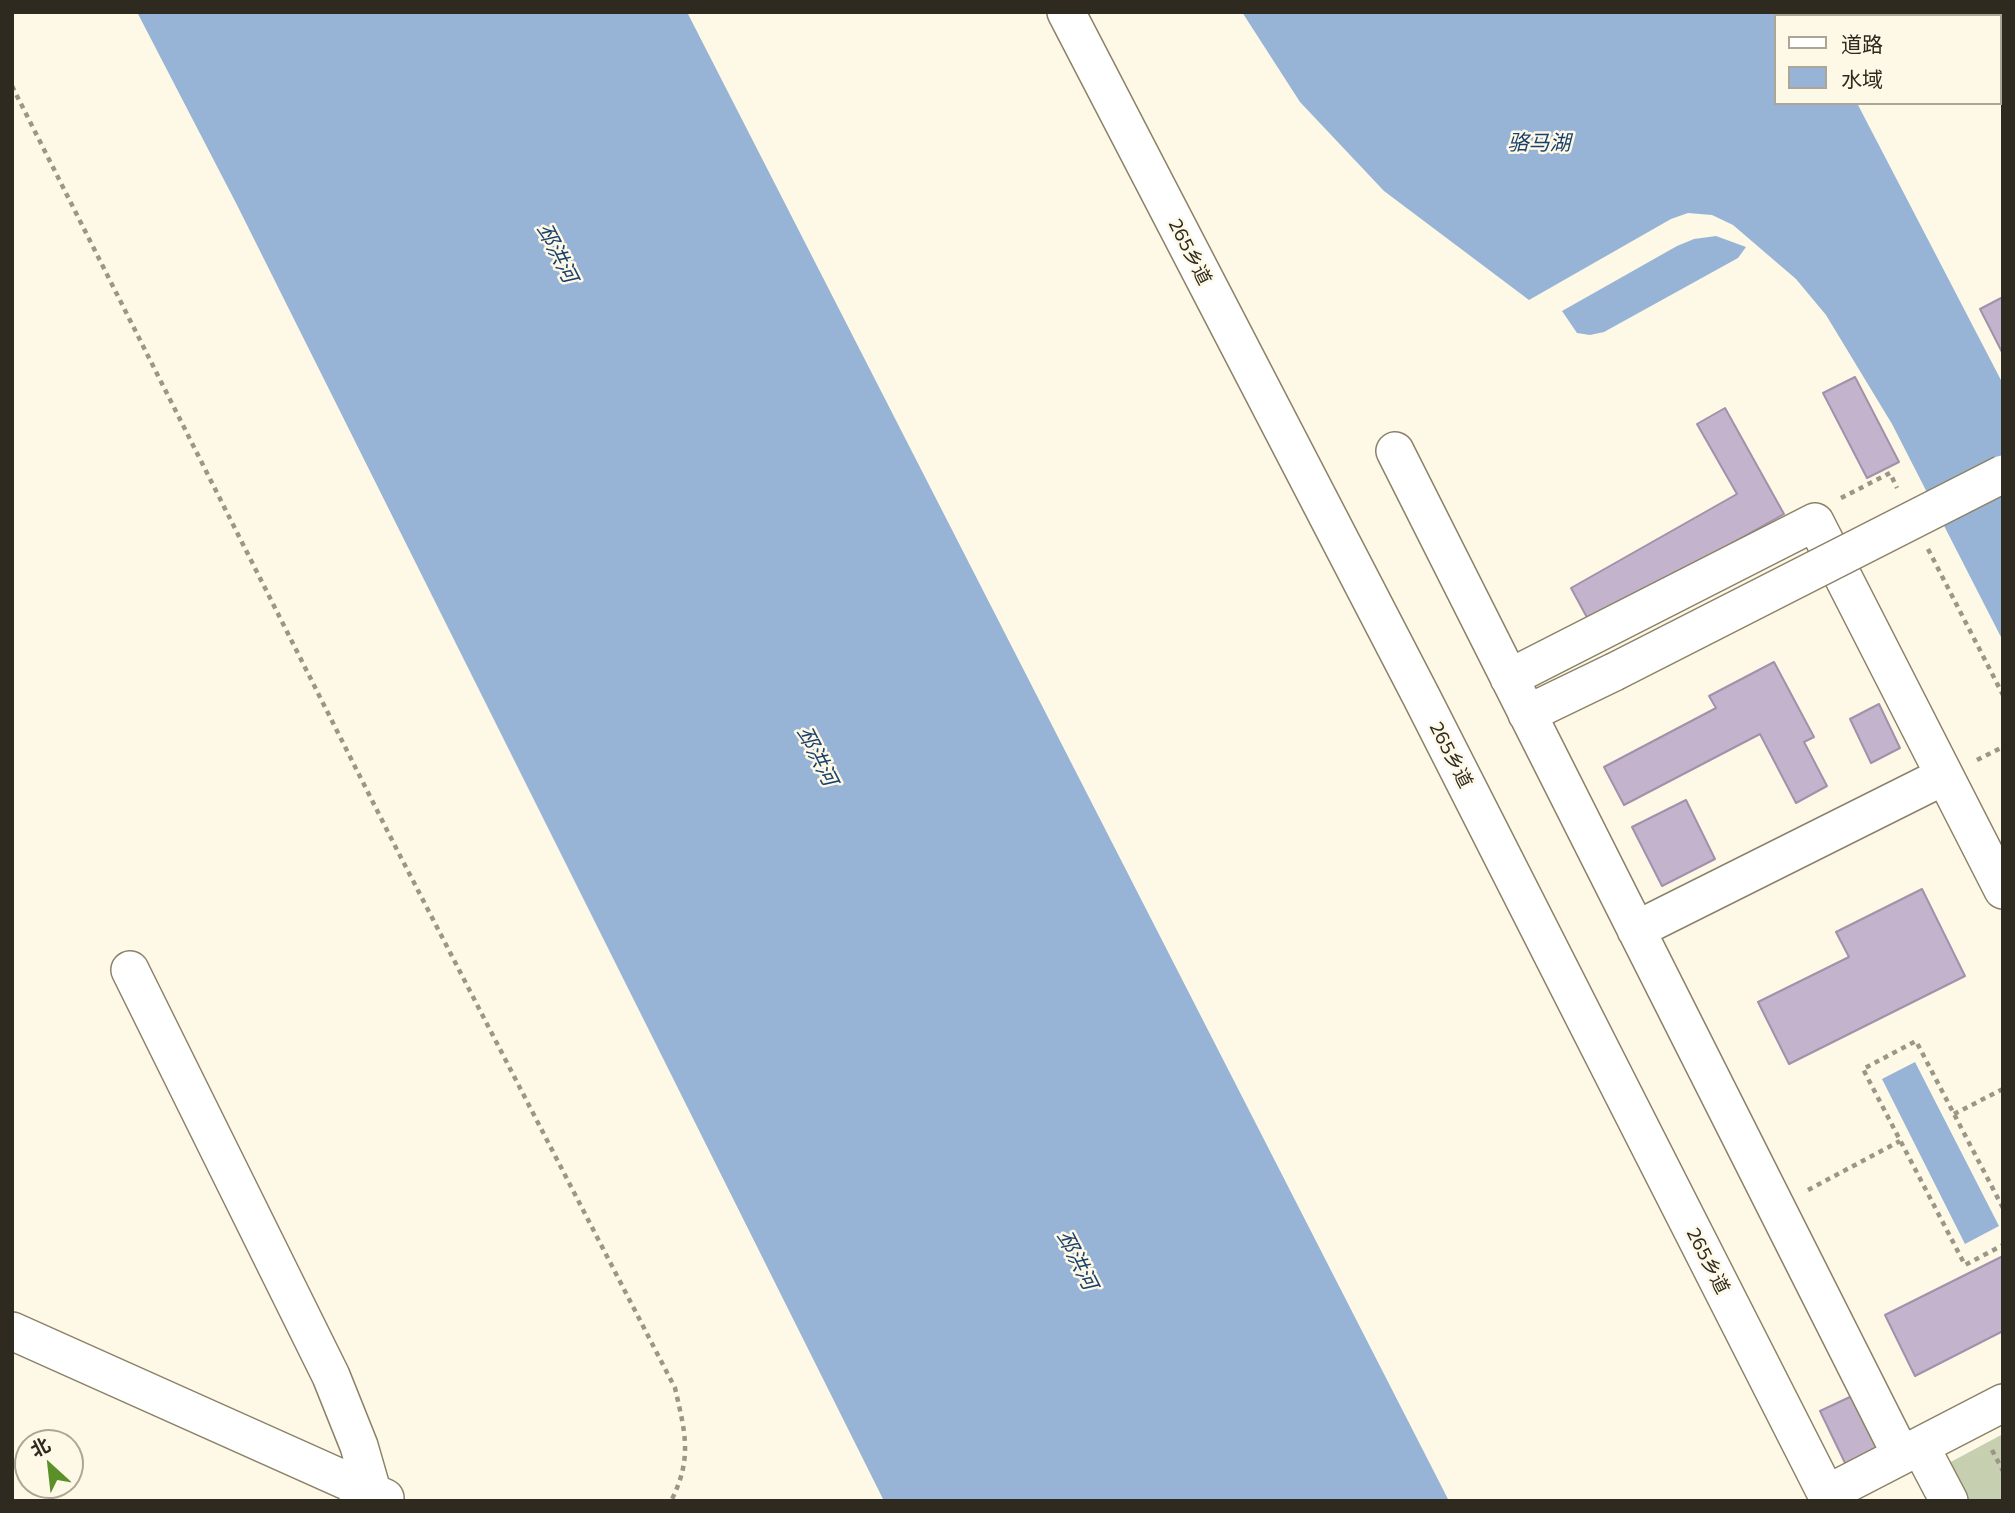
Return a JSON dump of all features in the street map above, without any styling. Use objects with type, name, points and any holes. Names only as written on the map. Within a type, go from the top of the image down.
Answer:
[{"type":"street","name":"265乡道","points":[[1066,12],[1427,708],[1828,1497]]},
{"type":"street","points":[[1395,451],[1776,1206],[1911,1451],[1949,1501]]},
{"type":"street","points":[[1527,714],[2003,474]]},
{"type":"street","points":[[1509,678],[1815,522],[2003,890]]},
{"type":"street","points":[[1636,930],[1944,776]]},
{"type":"street","points":[[130,970],[331,1376],[373,1498]]},
{"type":"street","points":[[12,1331],[373,1498]]},
{"type":"street","points":[[1828,1497],[2003,1403]]},
{"type":"path","points":[[12,86],[393,842],[675,1388],[688,1443],[679,1485],[671,1501]]},
{"type":"path","points":[[2003,1208],[1916,1041],[1863,1069],[1965,1265],[2003,1245]]},
{"type":"path","points":[[1954,1114],[2003,1089]]},
{"type":"path","points":[[1776,1206],[1900,1141]]},
{"type":"green space","points":[[2003,1434],[2003,1501],[1962,1501],[1947,1464]]},
{"type":"water","name":"邳洪河","points":[[137,12],[687,12],[1449,1501],[884,1501],[237,205]]},
{"type":"water","name":"骆马湖","points":[[1242,12],[1885,12],[1886,14],[1773,14],[1773,105],[1858,105],[2003,384],[2003,641],[1892,424],[1826,315],[1796,279],[1733,225],[1712,215],[1688,213],[1671,219],[1529,300],[1384,191],[1300,102]]},
{"type":"water","points":[[1716,236],[1746,247],[1738,258],[1604,332],[1590,335],[1577,333],[1562,311],[1677,246],[1694,239]]},
{"type":"water","points":[[1915,1062],[1999,1226],[1965,1244],[1882,1079]]},
{"type":"building","points":[[2003,297],[2003,354],[1980,309]]},
{"type":"building","points":[[1855,377],[1899,462],[1867,478],[1823,393]]},
{"type":"building","points":[[1725,408],[1784,514],[1590,623],[1571,588],[1737,494],[1697,424]]},
{"type":"building","points":[[1774,662],[1814,737],[1804,742],[1827,786],[1796,803],[1760,734],[1624,805],[1604,767],[1716,708],[1709,696]]},
{"type":"building","points":[[1879,704],[1900,748],[1871,763],[1850,719]]},
{"type":"building","points":[[1686,800],[1715,859],[1662,886],[1632,827]]},
{"type":"building","points":[[1922,889],[1965,976],[1789,1064],[1758,1002],[1849,957],[1836,932]]},
{"type":"building","points":[[2003,1256],[2003,1331],[1915,1376],[1885,1315]]},
{"type":"building","points":[[1852,1396],[1878,1449],[1846,1465],[1820,1411]]}]
